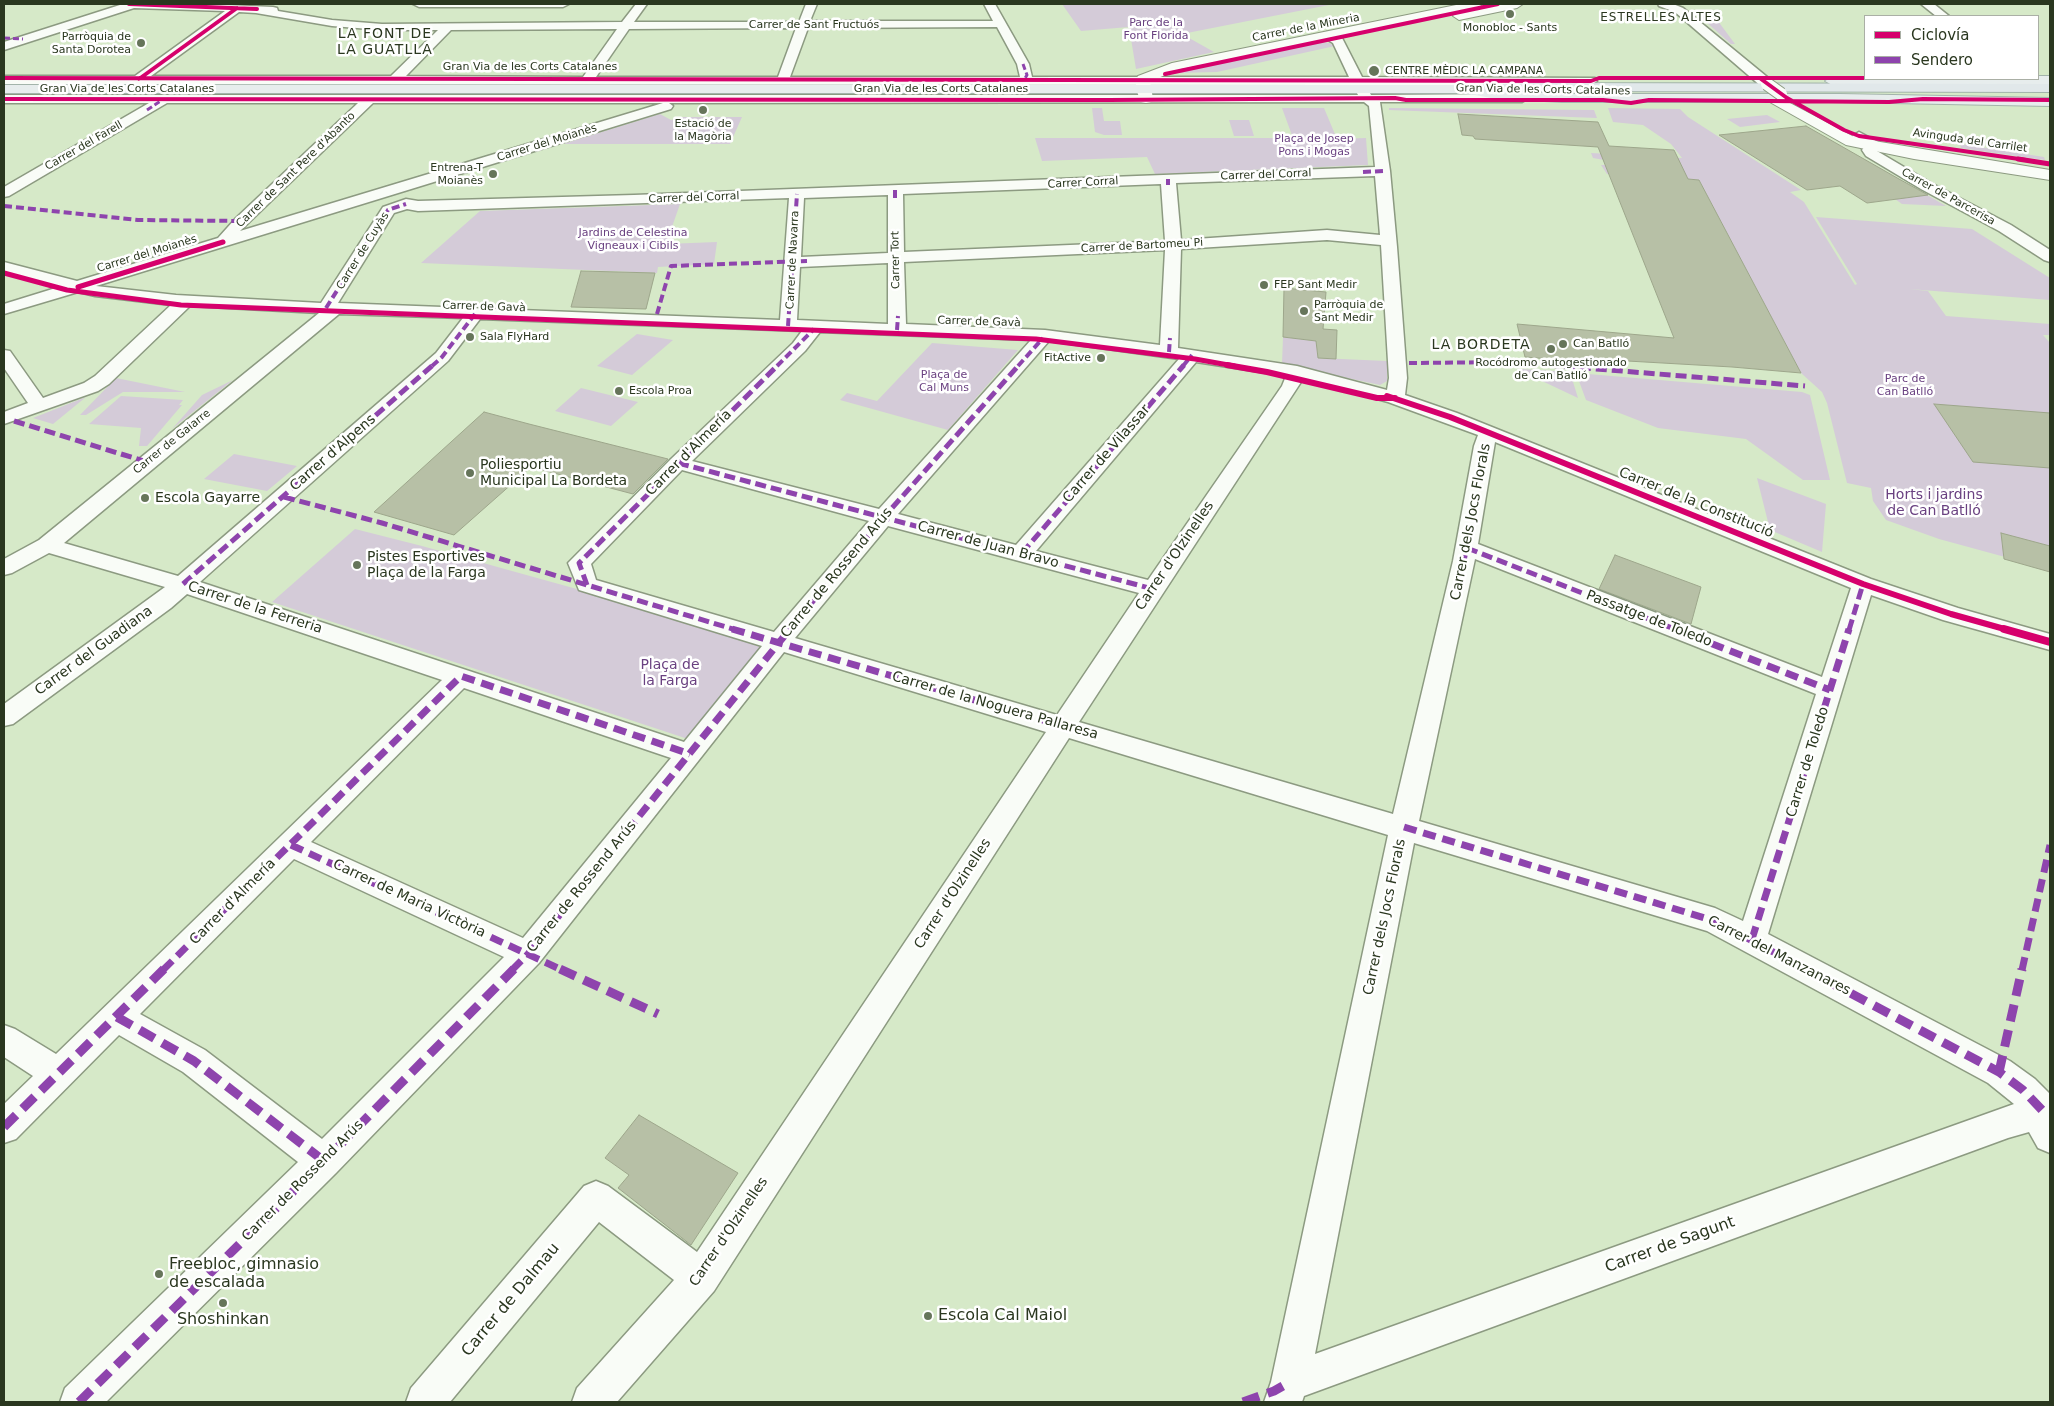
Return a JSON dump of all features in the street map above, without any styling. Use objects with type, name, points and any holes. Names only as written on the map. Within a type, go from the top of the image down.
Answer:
[{"type":"highway","points":[[1790,82],[2050,82]]},
{"type":"highway","name":"Gran Via de les Corts Catalanes","points":[[1464,89],[1530,87],[2050,88]]},
{"type":"highway","name":"Gran Via de les Corts Catalanes","points":[[1464,89],[1535,92],[2050,94]]},
{"type":"highway","points":[[1840,98],[2050,94]]},
{"type":"main road","points":[[1464,89],[1480,84],[1584,83],[1591,81],[1766,83],[1946,80]]},
{"type":"main road","points":[[2033,80],[2050,82]]},
{"type":"main road","points":[[370,98],[389,84]]},
{"type":"main road","name":"Gran Via de les Corts Catalanes","points":[[4,89],[389,84],[582,89],[702,84],[1364,93],[1464,89]]},
{"type":"main road","points":[[688,99],[702,84]]},
{"type":"main road","points":[[1464,89],[1491,94],[1562,98],[1780,97],[2050,102]]},
{"type":"street","name":"Carrer de Sant Fructuós","points":[[129,4],[271,9],[368,22],[626,25]]},
{"type":"street","points":[[4,46],[134,4]]},
{"type":"street","points":[[257,9],[269,4]]},
{"type":"street","points":[[416,9],[423,4],[563,4]]},
{"type":"street","points":[[582,89],[641,4]]},
{"type":"street","points":[[782,79],[811,4]]},
{"type":"street","points":[[990,4],[1027,75],[1024,80]]},
{"type":"street","name":"Carrer de la Mineria","points":[[1333,39],[1477,4]]},
{"type":"street","name":"Carrer de la Mineria","points":[[1144,90],[1160,71],[1186,64],[1333,39],[1517,4]]},
{"type":"street","points":[[1663,4],[1679,7],[1780,97],[1845,139],[1871,142]]},
{"type":"street","points":[[1927,4],[1942,15]]},
{"type":"street","points":[[139,79],[237,8]]},
{"type":"street","name":"Carrer de Sant Fructuós","points":[[257,9],[263,12],[344,24],[449,26],[1002,24]]},
{"type":"street","points":[[4,80],[139,79],[389,84],[449,26]]},
{"type":"street","points":[[4,38],[23,39]]},
{"type":"street","points":[[1333,39],[1364,93],[1383,172],[1398,378],[1395,398]]},
{"type":"street","points":[[702,84],[782,79],[1024,80],[1144,90]]},
{"type":"street","points":[[1364,93],[1591,81]]},
{"type":"street","points":[[4,99],[370,98],[582,89],[688,99],[1144,90]]},
{"type":"street","points":[[1364,93],[1562,98]]},
{"type":"street","name":"Carrer del Farell","points":[[4,193],[147,110],[164,98]]},
{"type":"street","name":"Carrer de Sant Pere d'Abanto","points":[[223,242],[241,221],[370,98]]},
{"type":"street","name":"Carrer del Moianès","points":[[4,309],[688,99]]},
{"type":"street","name":"Avinguda del Carrilet","points":[[1871,142],[2050,169]]},
{"type":"street","name":"Avinguda del Carrilet","points":[[1871,142],[2050,164]]},
{"type":"street","name":"Avinguda del Carrilet","points":[[1871,142],[2050,175]]},
{"type":"street","name":"Carrer de Parcerisa","points":[[1871,142],[1869,150],[1871,153],[2005,228],[2050,257]]},
{"type":"street","name":"Carrer del Corral","points":[[1168,182],[1383,172]]},
{"type":"street","points":[[1168,182],[1173,245],[1169,352]]},
{"type":"street","name":"Carrer Corral","points":[[999,186],[1168,182]]},
{"type":"street","name":"Carrer del Corral","points":[[406,204],[418,206],[999,186]]},
{"type":"street","points":[[405,187],[406,204]]},
{"type":"street","name":"Carrer Tort","points":[[895,190],[897,330]]},
{"type":"street","name":"Carrer de Navarra","points":[[788,326],[797,194]]},
{"type":"street","name":"Carrer de Cuyàs","points":[[330,308],[388,210],[406,204]]},
{"type":"street","name":"Carrer de Bartomeu Pi","points":[[793,262],[1173,245],[1327,236],[1388,241]]},
{"type":"street","name":"Carrer de Gavà","points":[[4,267],[78,287],[186,300],[475,314],[1044,335],[1169,352]]},
{"type":"street","points":[[4,418],[91,387],[102,380],[186,300]]},
{"type":"street","name":"Carrer de Gaiarre","points":[[4,568],[47,544],[330,308]]},
{"type":"street","name":"Carrer d'Alpens","points":[[183,584],[442,358],[475,314]]},
{"type":"street","name":"Carrer d'Almería","points":[[587,584],[579,562],[678,463],[799,347],[815,327]]},
{"type":"street","name":"Carrer de Rossend Arús","points":[[79,1402],[324,1162],[528,954],[778,643],[884,517],[1044,335]]},
{"type":"street","name":"Carrer de la Constitució","points":[[1169,352],[1297,372],[1395,398],[1489,433],[1863,584],[1951,614],[2050,642]]},
{"type":"street","points":[[4,355],[39,406]]},
{"type":"street","name":"Carrer de Vilassar","points":[[1022,553],[1192,355]]},
{"type":"street","name":"Carrer d'Olzinelles","points":[[591,1402],[700,1278],[1153,588],[1286,392],[1297,372]]},
{"type":"street","name":"Carrer dels Jocs Florals","points":[[1287,1392],[1404,827],[1467,548],[1484,446],[1489,433]]},
{"type":"street","name":"Carrer de Juan Bravo","points":[[678,463],[1153,588]]},
{"type":"street","name":"Carrer de la Ferreria","points":[[47,544],[183,584],[461,676]]},
{"type":"street","name":"Passatge de Toledo","points":[[1467,548],[1830,690]]},
{"type":"street","name":"Carrer del Guadiana","points":[[4,717],[163,602],[183,584]]},
{"type":"street","name":"Carrer de la Noguera Pallaresa","points":[[587,584],[778,643],[1404,827]]},
{"type":"street","name":"Carrer de Toledo","points":[[1752,939],[1863,584]]},
{"type":"street","points":[[461,676],[690,754]]},
{"type":"street","name":"Carrer d'Almería","points":[[4,1127],[461,676]]},
{"type":"street","name":"Carrer del Manzanares","points":[[1404,827],[1715,921],[1999,1072],[2023,1090],[2048,1119]]},
{"type":"street","name":"Carrer de Maria Victòria","points":[[291,845],[528,954]]},
{"type":"street","points":[[116,1017],[194,1061],[324,1162]]},
{"type":"street","points":[[4,1040],[58,1073]]},
{"type":"street","name":"Carrer de Sagunt","points":[[1287,1392],[2008,1122],[2048,1119]]},
{"type":"street","name":"Carrer de Dalmau","points":[[425,1402],[596,1198],[700,1278]]},
{"type":"green space","name":"Parc de la Font Florida","points":[[1062,4],[1334,4],[1182,34],[1214,52],[1136,69],[1129,27],[1081,31]]},
{"type":"green space","points":[[1696,13],[1712,13],[1735,44],[1731,44]]},
{"type":"green space","points":[[1318,42],[1329,43],[1335,46],[1217,72],[1175,73]]},
{"type":"green space","points":[[1092,108],[1102,108],[1104,121],[1120,121],[1122,135],[1104,135],[1095,132]]},
{"type":"green space","name":"Plaça de Josep Pons i Mogas","points":[[1282,108],[1324,108],[1337,139],[1366,138],[1368,165],[1155,174],[1147,157],[1042,161],[1035,138],[1293,138]]},
{"type":"green space","points":[[1389,108],[1594,110],[1597,118],[1389,110]]},
{"type":"green space","name":"Parc de Can Batlló","points":[[1608,108],[1680,109],[1688,117],[1801,190],[1790,192],[1804,202],[1855,285],[1857,284],[1816,217],[1972,229],[2050,278],[2050,300],[1909,289],[1928,291],[1946,316],[2050,324],[2050,335],[2043,335],[2050,343],[2050,546],[2001,534],[2005,557],[1939,539],[1886,520],[1873,501],[1871,488],[1847,483],[1827,403],[1822,392],[1801,373],[1699,180],[1607,174],[1601,165],[1606,165],[1604,160],[1593,158],[1591,153],[1682,158],[1671,144],[1643,125],[1613,122]]},
{"type":"green space","points":[[660,114],[671,120],[681,117],[742,117],[730,144],[563,144]]},
{"type":"green space","points":[[1767,115],[1780,122],[1740,127],[1727,119]]},
{"type":"green space","points":[[1229,120],[1249,120],[1254,136],[1234,136]]},
{"type":"green space","points":[[1960,144],[2044,157],[2045,160],[1961,148]]},
{"type":"green space","points":[[1927,195],[1946,206],[1902,204],[1895,199]]},
{"type":"green space","name":"Jardins de Celestina Vigneaux i Cibils","points":[[680,204],[666,244],[717,242],[714,264],[658,267],[657,273],[421,263],[480,211]]},
{"type":"green space","points":[[637,334],[673,340],[632,375],[597,366]]},
{"type":"green space","points":[[1283,337],[1316,341],[1318,358],[1387,361],[1387,381],[1380,385],[1282,364]]},
{"type":"green space","name":"Plaça de Cal Muns","points":[[932,343],[1018,350],[948,430],[840,400],[847,393],[877,401]]},
{"type":"green space","points":[[1521,369],[1570,372],[1578,398],[1523,372]]},
{"type":"green space","points":[[1576,373],[1802,392],[1810,395],[1830,480],[1803,480],[1746,439],[1658,428],[1586,400]]},
{"type":"green space","points":[[116,378],[185,392],[123,392],[86,415],[80,415]]},
{"type":"green space","points":[[233,380],[172,429],[202,395]]},
{"type":"green space","points":[[581,388],[638,402],[611,426],[555,411]]},
{"type":"green space","points":[[121,396],[183,400],[179,405],[182,405],[147,446],[139,446],[141,428],[89,424]]},
{"type":"green space","points":[[86,397],[53,424],[33,418]]},
{"type":"green space","points":[[234,454],[297,466],[267,491],[204,479]]},
{"type":"green space","points":[[1757,478],[1826,504],[1822,552],[1770,530]]},
{"type":"green space","name":"Plaça de la Farga","points":[[355,529],[746,636],[766,647],[688,739],[272,602]]},
{"type":"building","name":"Can Batlló","points":[[1458,114],[1598,122],[1609,146],[1674,150],[1688,179],[1699,180],[1801,373],[1610,360],[1611,364],[1525,357],[1517,324],[1674,338],[1598,147],[1475,139],[1473,136],[1462,135]]},
{"type":"building","points":[[1806,126],[1928,195],[1867,203],[1840,186],[1807,190],[1719,135]]},
{"type":"building","points":[[581,271],[655,273],[646,309],[571,307]]},
{"type":"building","name":"Parròquia de Sant Medir","points":[[1284,288],[1326,292],[1323,329],[1337,330],[1336,359],[1318,358],[1316,341],[1283,337]]},
{"type":"building","points":[[1934,404],[2050,413],[2050,468],[1973,462]]},
{"type":"building","name":"Poliesportiu Municipal La Bordeta","points":[[484,412],[668,459],[633,494],[531,467],[454,535],[374,512]]},
{"type":"building","points":[[2001,533],[2050,546],[2050,572],[2004,559]]},
{"type":"building","points":[[1615,555],[1701,587],[1691,624],[1599,589]]},
{"type":"building","points":[[639,1115],[738,1173],[691,1245],[618,1188],[629,1175],[605,1158]]},
{"type":"marked path","points":[[4,38],[23,39]]},
{"type":"marked path","points":[[1023,64],[1027,75],[1024,80]]},
{"type":"marked path","points":[[147,110],[162,100]]},
{"type":"marked path","points":[[1363,172],[1383,171]]},
{"type":"marked path","points":[[1168,179],[1168,185]]},
{"type":"marked path","points":[[895,190],[895,199]]},
{"type":"marked path","points":[[788,326],[797,194]]},
{"type":"marked path","points":[[326,308],[388,210],[406,204]]},
{"type":"marked path","points":[[4,206],[138,220],[241,221]]},
{"type":"marked path","points":[[657,314],[671,266],[807,261]]},
{"type":"marked path","points":[[183,584],[442,357],[475,314]]},
{"type":"marked path","points":[[897,330],[898,316]]},
{"type":"marked path","points":[[587,585],[579,563],[814,329]]},
{"type":"marked path","points":[[79,1402],[324,1161],[528,954],[778,643],[884,517],[1043,338]]},
{"type":"marked path","points":[[1169,352],[1170,338]]},
{"type":"marked path","points":[[1022,553],[1192,355]]},
{"type":"marked path","points":[[1409,363],[1515,362],[1805,386]]},
{"type":"marked path","points":[[14,421],[147,462]]},
{"type":"marked path","points":[[678,463],[1153,589]]},
{"type":"marked path","points":[[284,497],[382,523],[778,643],[1063,726]]},
{"type":"marked path","points":[[1463,566],[1469,536]]},
{"type":"marked path","points":[[1467,548],[1830,690]]},
{"type":"marked path","points":[[1752,939],[1863,584]]},
{"type":"marked path","points":[[4,1127],[461,676],[690,754]]},
{"type":"marked path","points":[[1404,827],[1715,921],[1999,1072],[2023,1090],[2043,1111]]},
{"type":"marked path","points":[[291,845],[658,1014]]},
{"type":"marked path","points":[[1999,1072],[2050,845]]},
{"type":"marked path","points":[[117,1017],[194,1061],[324,1161]]},
{"type":"marked path","points":[[1243,1402],[1274,1391],[1290,1382]]},
{"type":"cycle path","points":[[129,4],[257,9]]},
{"type":"cycle path","points":[[1165,74],[1498,4]]},
{"type":"cycle path","points":[[139,79],[237,8]]},
{"type":"cycle path","points":[[4,78],[1591,81],[1599,78],[1864,78]]},
{"type":"cycle path","points":[[1761,79],[1787,98],[1844,130],[1859,136],[2050,164]]},
{"type":"cycle path","points":[[4,99],[1109,100],[1395,98],[1406,100],[1603,100],[1631,103],[1649,100],[1889,102],[1923,99],[2050,100]]},
{"type":"cycle path","points":[[78,287],[223,242]]},
{"type":"cycle path","points":[[4,273],[67,290],[181,305],[1036,339],[1195,359],[1267,372],[1377,398],[1395,398]]},
{"type":"cycle path","points":[[1387,396],[1450,417],[1863,584],[1951,614],[2050,642]]},
{"type":"place","name":"Monobloc - Sants","points":[[1510,14]]},
{"type":"place","name":"Parròquia de Santa Dorotea","points":[[141,43]]},
{"type":"place","name":"CENTRE MÈDIC LA CAMPANA","points":[[1374,71]]},
{"type":"place","name":"Estació de la Magòria","points":[[703,110]]},
{"type":"place","name":"Entrena-T Moianès","points":[[493,174]]},
{"type":"place","name":"FEP Sant Medir","points":[[1264,285]]},
{"type":"place","name":"Parròquia de Sant Medir","points":[[1304,311]]},
{"type":"place","name":"Sala FlyHard","points":[[470,337]]},
{"type":"place","name":"Can Batlló","points":[[1563,344]]},
{"type":"place","name":"Rocódromo autogestionado de Can Batlló","points":[[1551,349]]},
{"type":"place","name":"FitActive","points":[[1101,358]]},
{"type":"place","name":"Escola Proa","points":[[619,391]]},
{"type":"place","name":"Poliesportiu Municipal La Bordeta","points":[[470,473]]},
{"type":"place","name":"Escola Gayarre","points":[[145,498]]},
{"type":"place","name":"Pistes Esportives Plaça de la Farga","points":[[357,565]]},
{"type":"place","name":"Freebloc, gimnasio de escalada","points":[[159,1274]]},
{"type":"place","name":"Shoshinkan","points":[[223,1303]]},
{"type":"place","name":"Escola Cal Maiol","points":[[928,1316]]},
{"type":"district","name":"ESTRELLES ALTES","points":[[1661,18]]},
{"type":"district","name":"LA FONT DE LA GUATLLA","points":[[385,42]]},
{"type":"district","name":"LA BORDETA","points":[[1481,345]]},
{"type":"park label","name":"Horts i jardins de Can Batlló","points":[[1934,504]]}]
